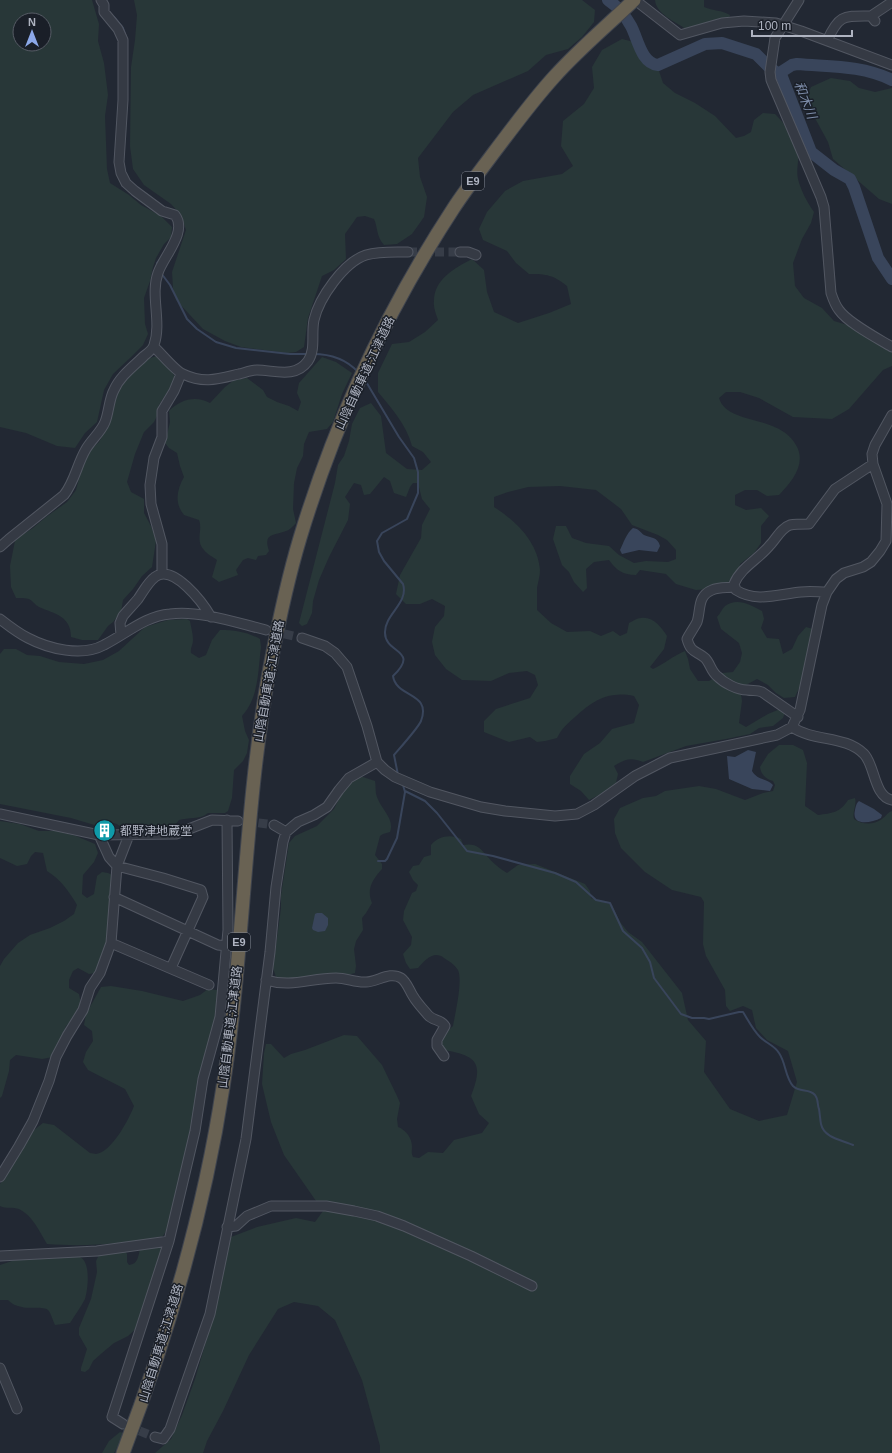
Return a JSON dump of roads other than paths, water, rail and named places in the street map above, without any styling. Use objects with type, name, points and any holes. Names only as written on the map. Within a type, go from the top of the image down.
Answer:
[{"type":"highway","name":"山陰自動車道;江津道路","points":[[124,1453],[145,1396],[171,1311],[192,1236],[209,1164],[223,1086],[234,1001],[253,786],[262,712],[284,600],[299,541],[320,477],[365,367],[389,318],[431,243],[456,204],[523,114],[555,75],[634,0]]},
{"type":"street","points":[[634,0],[680,35],[722,23],[776,23],[892,65]]},
{"type":"street","points":[[799,0],[775,38],[770,72],[771,80],[824,207],[831,293],[834,301],[838,309],[847,319],[892,347]]},
{"type":"street","points":[[827,41],[831,30],[841,18],[846,16],[873,19],[892,2]]},
{"type":"street","points":[[0,547],[64,495],[70,487],[87,448],[105,422],[114,390],[120,380],[154,347],[156,335],[156,292],[159,270],[170,253],[178,233],[178,220],[175,215],[168,213],[135,191],[126,183],[121,173],[119,162],[123,100],[123,40],[118,28],[103,6]]},
{"type":"street","points":[[154,347],[181,374],[212,381],[256,370],[290,372],[300,369],[307,362],[311,354],[313,330],[317,312],[330,286],[338,277],[356,260],[364,256],[379,252],[408,252]]},
{"type":"street","points":[[460,252],[476,254]]},
{"type":"street","points":[[162,574],[162,544],[151,504],[150,485],[154,458],[162,437],[162,411],[174,391],[181,374]]},
{"type":"street","points":[[302,638],[325,646],[335,653],[347,667],[371,738],[377,762],[395,777],[430,792],[463,802],[505,811],[563,816],[577,814],[586,810],[635,776],[670,758],[777,735],[792,727],[800,710],[822,605],[827,592],[839,576],[863,567],[871,562],[886,541],[887,504],[873,464],[872,454],[875,445],[892,415]]},
{"type":"street","points":[[734,587],[739,575],[770,546],[778,534],[790,526],[808,524],[835,489],[873,464]]},
{"type":"street","points":[[121,635],[120,622],[123,616],[152,580],[158,575],[162,574],[174,577],[181,582],[204,605],[210,617]]},
{"type":"street","points":[[734,587],[739,592],[753,597],[768,597],[803,592],[827,592]]},
{"type":"street","points":[[734,587],[715,589],[704,596],[699,604],[696,622],[687,638],[689,646],[694,652],[704,658],[715,675],[722,681],[740,689],[758,690],[798,717]]},
{"type":"street","points":[[0,619],[27,638],[52,647],[82,651],[94,649],[104,645],[150,619],[161,615],[181,613],[210,617],[266,630]]},
{"type":"street","points":[[792,727],[803,733],[832,739],[857,748],[869,760],[879,789],[886,797],[892,800]]},
{"type":"street","points":[[155,1437],[163,1439],[170,1429],[210,1314],[246,1140],[270,952],[276,887],[286,832],[298,822],[327,807],[349,778],[377,762]]},
{"type":"street","points":[[0,814],[99,835],[176,834],[206,822],[238,820]]},
{"type":"street","points":[[123,1424],[112,1417],[169,1241],[195,1132],[203,1079],[220,1017],[228,946],[227,820]]},
{"type":"street","points":[[274,825],[286,832]]},
{"type":"street","points":[[99,835],[109,857],[117,866],[201,890],[203,897],[171,968]]},
{"type":"street","points":[[0,1177],[33,1121],[49,1081],[56,1057],[66,1036],[83,1010],[90,988],[100,973],[111,943],[117,866],[130,835]]},
{"type":"street","points":[[114,897],[218,945],[228,946]]},
{"type":"street","points":[[111,943],[209,985]]},
{"type":"street","points":[[266,980],[288,984],[321,978],[344,978],[359,982],[368,982],[386,976],[400,977],[406,983],[412,995],[430,1018],[442,1022],[446,1026],[437,1040],[437,1046],[444,1056]]},
{"type":"street","points":[[227,1227],[236,1226],[248,1216],[271,1206],[326,1206],[354,1210],[377,1216],[404,1226],[471,1256],[532,1286]]},
{"type":"street","points":[[0,1256],[37,1255],[97,1250],[169,1241]]},
{"type":"street","points":[[0,1368],[17,1409]]},
{"type":"water","points":[[633,528],[658,541],[660,546],[657,552],[639,550],[622,554],[620,550],[627,535]]},
{"type":"water","points":[[748,750],[756,752],[752,771],[760,778],[773,785],[770,791],[752,789],[729,779],[727,756],[735,757]]},
{"type":"water","points":[[859,801],[882,815],[881,818],[867,822],[856,819],[855,810]]},
{"type":"water","points":[[322,913],[328,918],[328,925],[325,931],[318,932],[312,928],[315,914]]},
{"type":"waterway","name":"和木川","points":[[608,0],[618,8],[627,19],[641,50],[652,63],[658,65],[705,44],[722,43],[756,54],[782,77],[811,152],[834,170],[850,179],[878,258],[892,279]]},
{"type":"waterway","points":[[114,17],[123,28],[126,37]]},
{"type":"waterway","points":[[778,74],[792,65],[797,64],[857,69],[892,80]]},
{"type":"waterway","points":[[157,266],[157,263],[161,258]]},
{"type":"waterway","points":[[161,273],[170,285],[187,319],[197,329],[216,342],[236,348],[290,354],[309,354]]},
{"type":"waterway","points":[[313,354],[332,356],[353,367],[358,372]]},
{"type":"waterway","points":[[365,380],[399,437],[414,458],[418,472],[418,493],[407,519],[382,533],[377,541],[379,552],[384,561],[403,584],[404,591],[403,597],[389,620],[385,632],[386,639],[403,656],[401,667],[393,676],[400,688],[418,700],[422,705],[423,712],[419,724],[394,755],[398,775]]},
{"type":"waterway","points":[[378,861],[385,861],[387,859],[397,838],[405,792],[403,785]]},
{"type":"waterway","points":[[405,791],[425,801],[437,813],[467,851],[493,856],[555,873],[576,882],[596,900],[610,903],[623,931],[642,948],[650,962],[654,978],[681,1014],[692,1018],[709,1019],[743,1012],[757,1034],[779,1053],[788,1078],[793,1086],[815,1095],[823,1129],[834,1138],[853,1145]]},
{"type":"tunnel","points":[[408,252],[460,252]]},
{"type":"tunnel","points":[[271,631],[302,638]]},
{"type":"tunnel","points":[[245,821],[274,825]]},
{"type":"tunnel","points":[[127,1426],[155,1437]]},
{"type":"place","name":"都野津地蔵堂","points":[[104,831]]}]
